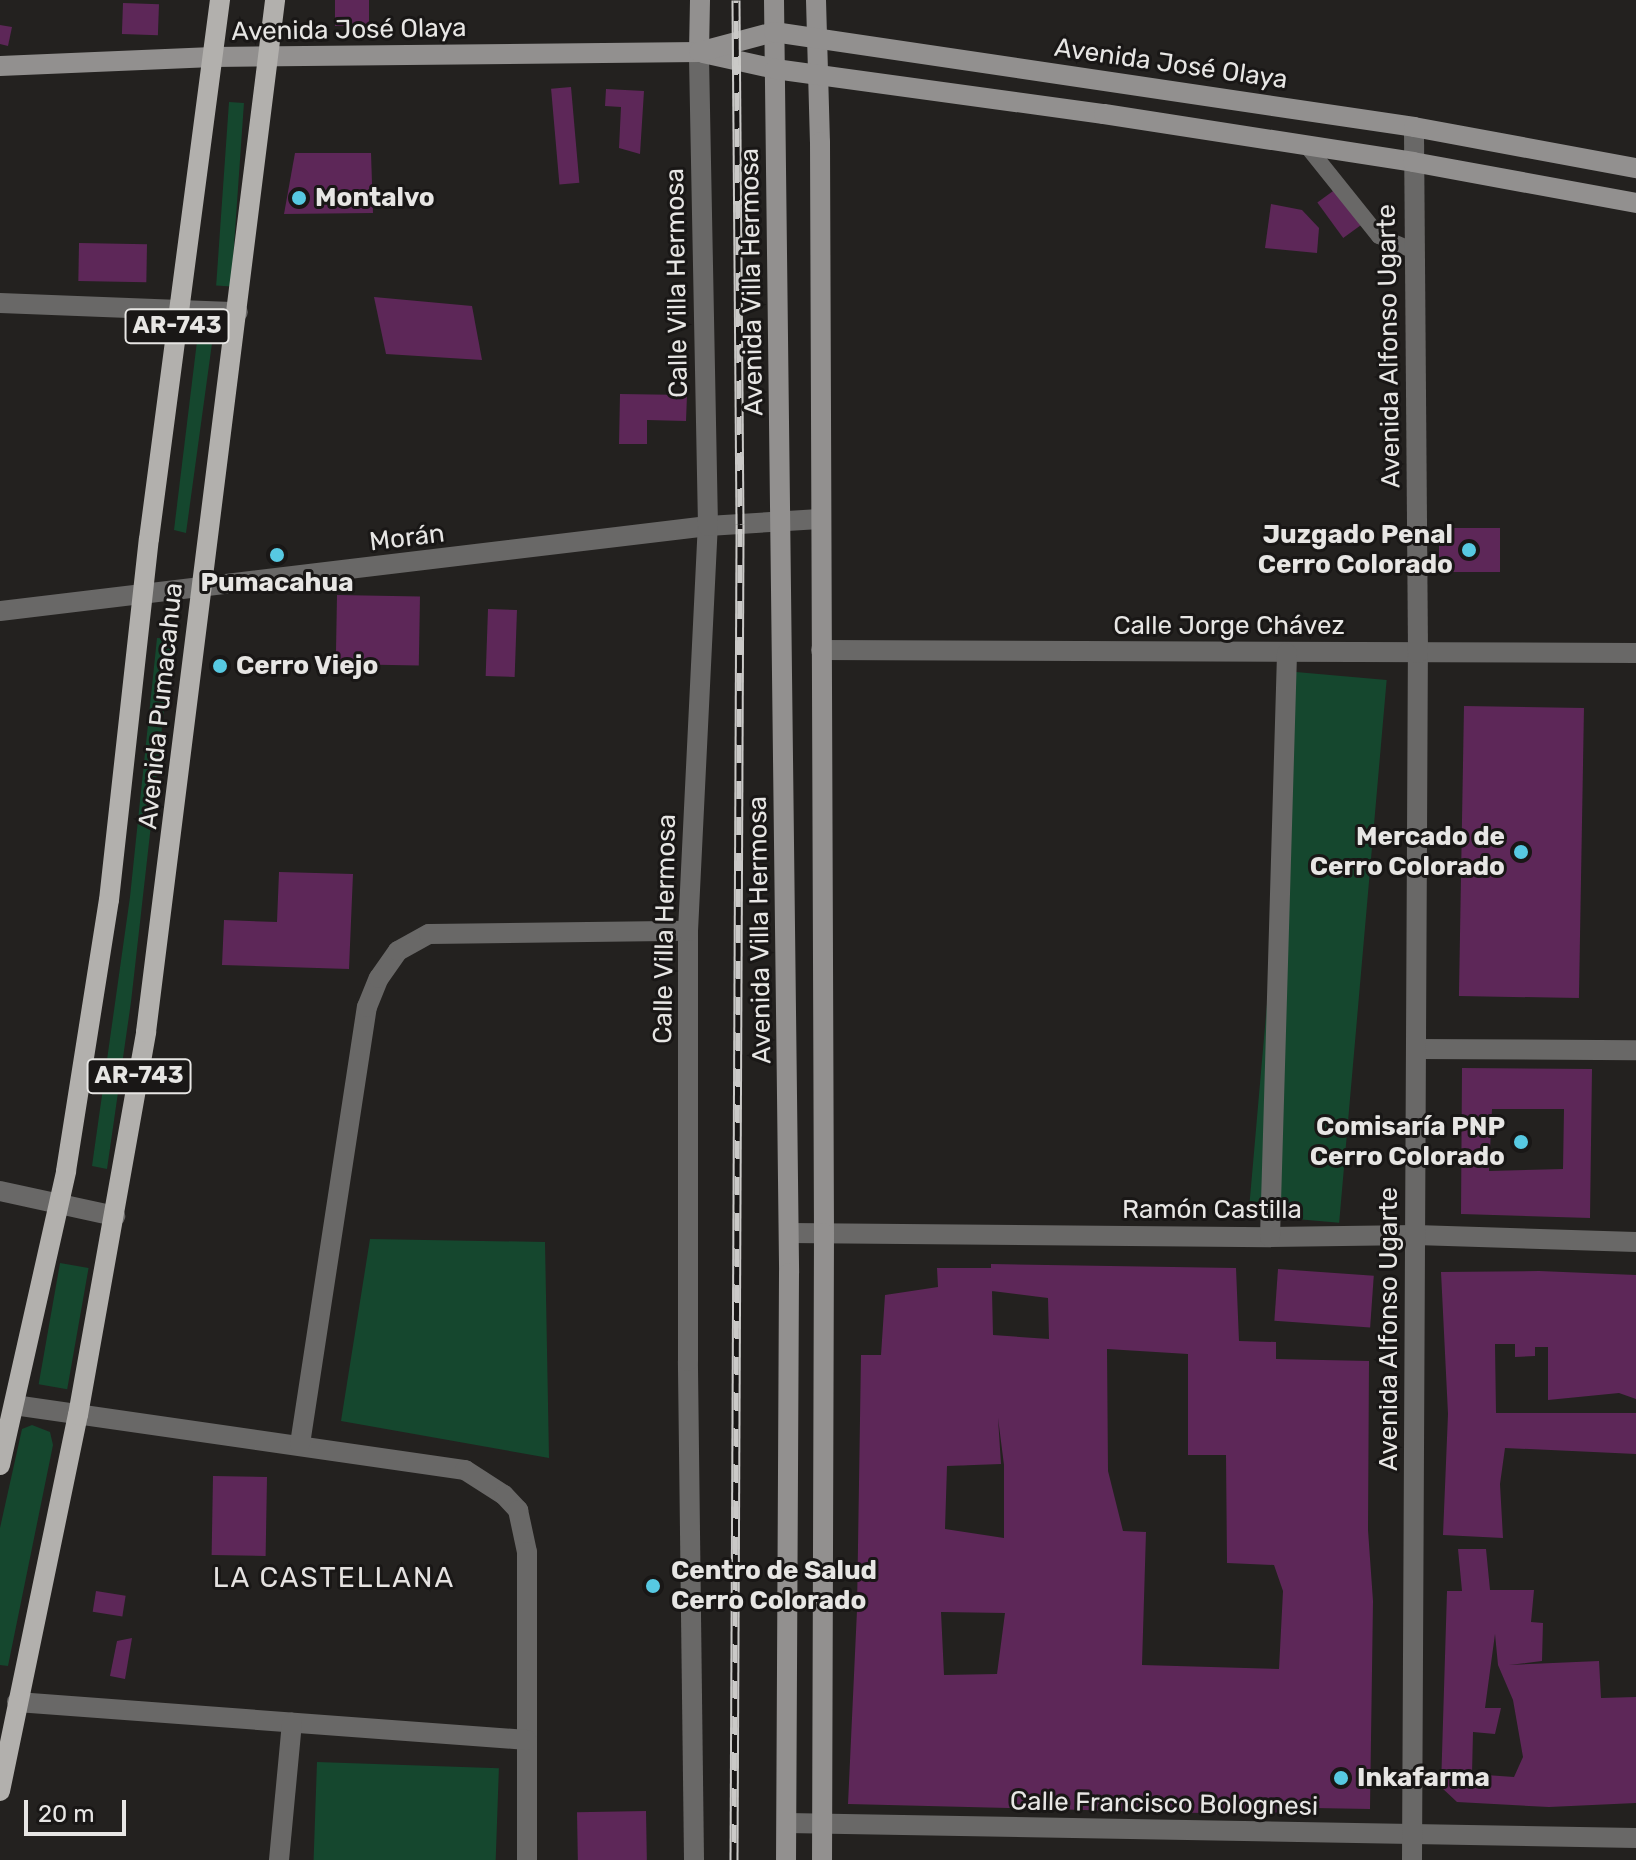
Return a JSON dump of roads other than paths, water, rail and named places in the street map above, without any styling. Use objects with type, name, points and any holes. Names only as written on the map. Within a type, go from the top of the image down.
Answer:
[{"type":"main road","name":"Avenida Pumacahua","points":[[14,1405],[59,1203],[109,900],[142,594],[220,0]]},
{"type":"main road","name":"Avenida Pumacahua","points":[[78,1415],[115,1216],[166,890],[200,589],[238,312],[275,0]]},
{"type":"main road","name":"Calle Villa Hermosa","points":[[699,52],[700,0]]},
{"type":"main road","name":"Avenida Villa Hermosa","points":[[774,0],[789,1233],[786,1860]]},
{"type":"main road","points":[[816,0],[824,1233],[822,1860]]},
{"type":"main road","name":"Avenida José Olaya","points":[[699,52],[774,32],[1414,127],[1636,168]]},
{"type":"main road","name":"Avenida José Olaya","points":[[0,66],[213,57],[699,52],[775,69],[1104,114],[1413,162],[1636,203]]},
{"type":"main road","points":[[932,90],[938,56]]},
{"type":"main road","points":[[1104,114],[1108,81]]},
{"type":"main road","points":[[1269,140],[1274,105]]},
{"type":"main road","name":"AR-743","points":[[0,1465],[14,1405]]},
{"type":"main road","name":"AR-743","points":[[0,1791],[78,1415]]},
{"type":"street","name":"Calle Villa Hermosa","points":[[694,1860],[688,1361],[688,931],[708,526],[699,52]]},
{"type":"street","name":"Avenida Alfonso Ugarte","points":[[1412,1860],[1418,653],[1414,127]]},
{"type":"street","points":[[0,303],[238,312]]},
{"type":"street","name":"Morán","points":[[0,611],[708,526],[820,519]]},
{"type":"street","name":"Calle Jorge Chávez","points":[[821,650],[1636,653]]},
{"type":"street","points":[[1270,1237],[1287,653]]},
{"type":"street","points":[[300,1444],[367,1007],[379,978],[398,951],[429,934],[688,931]]},
{"type":"street","points":[[1416,1049],[1636,1050]]},
{"type":"street","points":[[0,1191],[115,1216]]},
{"type":"street","name":"Ramón Castilla","points":[[789,1233],[1270,1237],[1416,1235],[1636,1242]]},
{"type":"street","points":[[14,1405],[465,1470],[504,1495],[518,1510],[527,1552],[527,1860]]},
{"type":"street","points":[[17,1702],[527,1740]]},
{"type":"street","points":[[279,1860],[292,1723]]},
{"type":"street","name":"Calle Francisco Bolognesi","points":[[787,1823],[1636,1838]]},
{"type":"lane","points":[[1306,145],[1379,236],[1414,251]]},
{"type":"railway","points":[[734,1860],[740,524],[736,0]]},
{"type":"place","name":"Montalvo","points":[[299,198]]},
{"type":"place","name":"Juzgado Penal Cerro Colorado","points":[[1469,550]]},
{"type":"place","name":"Pumacahua","points":[[277,555]]},
{"type":"place","name":"Cerro Viejo","points":[[220,666]]},
{"type":"place","name":"Mercado de Cerro Colorado","points":[[1521,852]]},
{"type":"place","name":"Comisaría PNP Cerro Colorado","points":[[1521,1142]]},
{"type":"place","name":"Centro de Salud Cerro Colorado","points":[[653,1586]]},
{"type":"place","name":"Inkafarma","points":[[1341,1778]]},
{"type":"district","name":"LA CASTELLANA","points":[[334,1578]]}]
